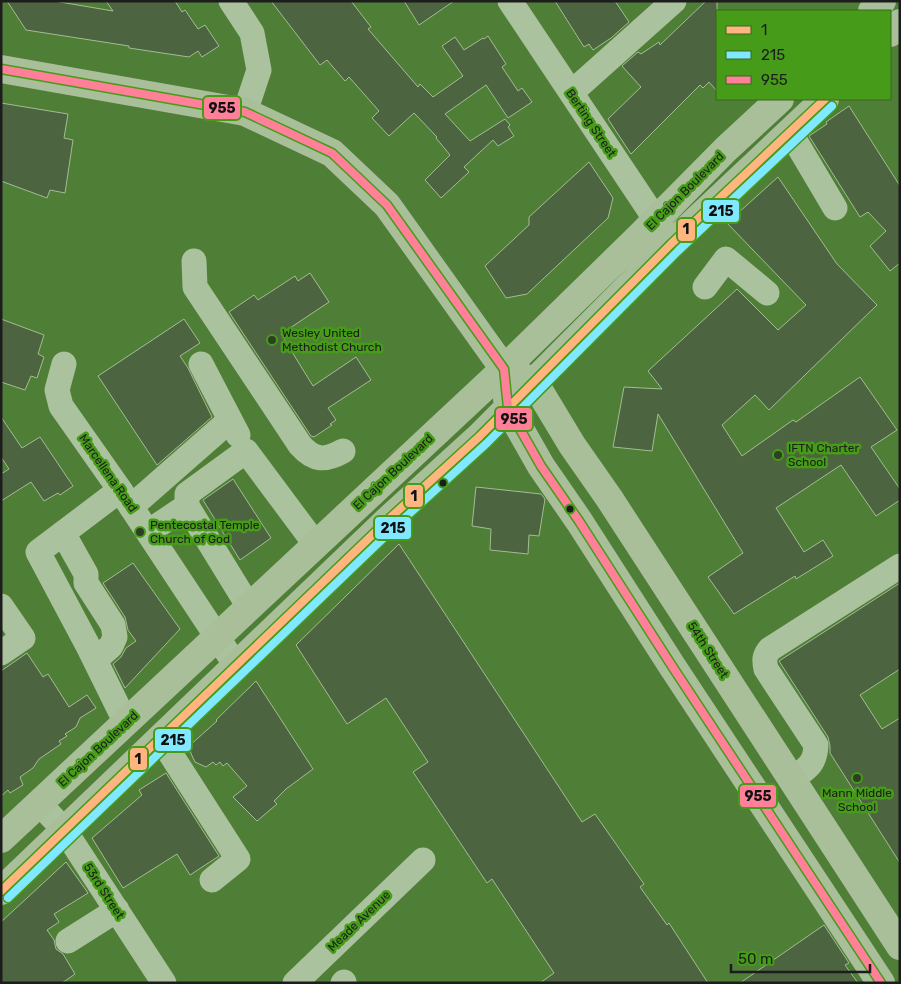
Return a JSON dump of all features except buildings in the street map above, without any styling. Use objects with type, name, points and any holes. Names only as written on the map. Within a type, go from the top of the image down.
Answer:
[{"type":"main road","points":[[891,32],[900,23]]},
{"type":"main road","points":[[1,69],[245,112],[332,153],[387,205],[504,368],[534,382]]},
{"type":"main road","name":"El Cajon Boulevard","points":[[1,839],[504,368],[657,220],[726,149],[779,100]]},
{"type":"main road","points":[[1,891],[162,739],[391,517],[508,408],[671,244],[824,100]]},
{"type":"main road","points":[[504,368],[508,408],[541,466],[579,521],[881,983]]},
{"type":"main road","name":"54th Street","points":[[534,382],[572,445],[609,498],[900,946]]},
{"type":"street","points":[[231,1],[252,33],[259,70],[245,112]]},
{"type":"street","name":"Berting Street","points":[[510,1],[657,220],[671,244]]},
{"type":"street","points":[[571,94],[674,1]]},
{"type":"street","points":[[790,132],[835,208]]},
{"type":"street","points":[[705,287],[726,258],[767,293]]},
{"type":"street","points":[[194,261],[195,287],[300,445],[308,454],[317,457],[329,458],[343,451]]},
{"type":"street","name":"Marcellena Road","points":[[64,364],[57,390],[60,406],[126,498],[236,666]]},
{"type":"street","points":[[201,364],[246,451],[316,545]]},
{"type":"street","points":[[126,723],[38,552],[63,533],[126,498],[230,420]]},
{"type":"street","points":[[246,451],[187,494],[187,506],[249,607]]},
{"type":"street","points":[[148,532],[187,506]]},
{"type":"street","points":[[792,779],[812,764],[816,756],[816,745],[766,670],[765,655],[770,649],[900,566]]},
{"type":"street","points":[[1,606],[23,638],[1,653]]},
{"type":"street","points":[[162,739],[238,859],[212,880]]},
{"type":"street","name":"53rd Street","points":[[39,803],[65,831],[164,983]]},
{"type":"street","name":"Meade Avenue","points":[[301,980],[423,860]]},
{"type":"street","points":[[68,942],[117,910]]},
{"type":"transit line","name":"955","points":[[1,69],[245,112],[332,153],[387,205],[504,369],[508,408],[541,466],[579,521],[881,983]]},
{"type":"transit line","name":"1","points":[[1,891],[391,517],[480,436],[671,244],[824,100]]},
{"type":"transit line","name":"215","points":[[8,898],[398,524],[487,443],[678,251],[832,106]]},
{"type":"place","name":"Wesley United Methodist Church","points":[[272,340]]},
{"type":"place","name":"IFTN Charter School","points":[[778,455]]},
{"type":"place","name":"Pentecostal Temple Church of God","points":[[140,532]]},
{"type":"place","name":"Mann Middle School","points":[[857,778]]}]
